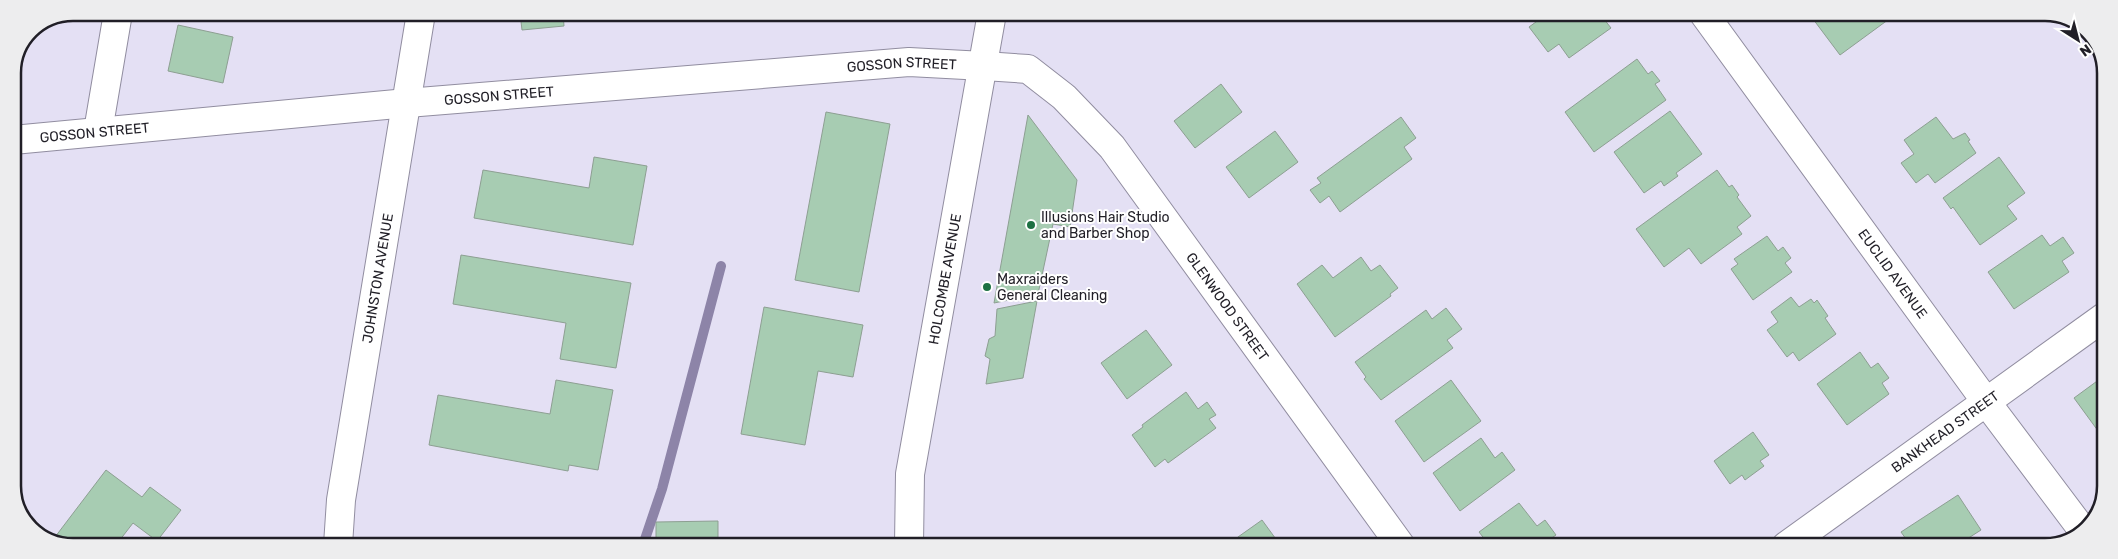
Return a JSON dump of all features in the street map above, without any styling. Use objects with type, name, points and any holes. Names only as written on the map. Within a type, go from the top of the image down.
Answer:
[{"type":"street","points":[[98,132],[116,21]]},
{"type":"street","name":"JOHNSTON AVENUE","points":[[339,538],[342,500],[420,21]]},
{"type":"street","name":"HOLCOMBE AVENUE","points":[[908,538],[910,474],[991,21]]},
{"type":"street","name":"EUCLID AVENUE","points":[[1709,21],[1987,403],[2079,525]]},
{"type":"street","name":"GOSSON STREET","points":[[21,139],[407,103],[909,62],[984,66]]},
{"type":"street","name":"GLENWOOD STREET","points":[[984,66],[1028,69],[1064,97],[1112,147],[1395,538]]},
{"type":"street","name":"BANKHEAD STREET","points":[[1797,538],[2097,322]]},
{"type":"building","points":[[521,21],[564,21],[564,26],[522,30]]},
{"type":"building","points":[[1537,21],[1606,21],[1611,28],[1569,58],[1559,44],[1548,52],[1529,27]]},
{"type":"building","points":[[1814,21],[1886,21],[1840,55]]},
{"type":"building","points":[[178,25],[233,37],[223,83],[168,71]]},
{"type":"building","points":[[1637,59],[1648,74],[1652,71],[1660,81],[1655,84],[1666,100],[1594,152],[1565,112]]},
{"type":"building","points":[[1221,84],[1242,112],[1195,148],[1174,121]]},
{"type":"building","points":[[1670,111],[1702,154],[1676,173],[1678,176],[1664,186],[1661,181],[1644,193],[1614,152]]},
{"type":"building","points":[[826,112],[890,124],[859,292],[795,280]]},
{"type":"building","points":[[1028,115],[1077,180],[1070,227],[1053,224],[1038,294],[994,303]]},
{"type":"building","points":[[1401,117],[1416,138],[1404,147],[1412,159],[1340,212],[1329,196],[1320,203],[1310,190],[1321,183],[1317,178]]},
{"type":"building","points":[[1936,117],[1953,139],[1965,133],[1976,153],[1935,183],[1928,174],[1916,183],[1901,163],[1914,154],[1904,140]]},
{"type":"building","points":[[1275,131],[1298,162],[1249,198],[1226,167]]},
{"type":"building","points":[[594,157],[647,166],[633,245],[474,218],[483,170],[589,188]]},
{"type":"building","points":[[1999,157],[2025,193],[2007,206],[2017,219],[1980,245],[1953,207],[1951,209],[1943,198]]},
{"type":"building","points":[[1717,170],[1729,187],[1732,185],[1739,195],[1737,197],[1751,216],[1737,227],[1742,234],[1701,264],[1689,248],[1664,267],[1636,229]]},
{"type":"building","points":[[2042,235],[2050,246],[2063,237],[2074,253],[2062,261],[2069,272],[2014,309],[1988,272]]},
{"type":"building","points":[[1767,236],[1778,251],[1783,247],[1791,258],[1785,263],[1792,272],[1753,300],[1731,269],[1738,264],[1734,259]]},
{"type":"building","points":[[461,255],[631,283],[616,368],[560,359],[566,323],[453,304]]},
{"type":"building","points":[[1361,257],[1371,271],[1380,265],[1398,288],[1390,294],[1391,296],[1335,337],[1297,284],[1322,265],[1333,278]]},
{"type":"building","points":[[1791,297],[1799,307],[1811,299],[1814,303],[1817,300],[1828,316],[1825,318],[1836,334],[1799,361],[1793,352],[1787,357],[1767,330],[1778,322],[1771,312]]},
{"type":"building","points":[[1037,301],[1023,378],[986,384],[990,359],[985,356],[989,339],[995,336],[997,309]]},
{"type":"building","points":[[764,307],[863,325],[853,377],[818,371],[805,445],[741,434]]},
{"type":"building","points":[[1446,308],[1462,329],[1447,340],[1453,348],[1381,400],[1364,379],[1366,377],[1355,362],[1426,310],[1432,319]]},
{"type":"building","points":[[1146,330],[1172,365],[1127,399],[1101,363]]},
{"type":"building","points":[[1860,352],[1871,368],[1878,363],[1889,378],[1882,383],[1889,394],[1847,425],[1817,384]]},
{"type":"building","points":[[556,380],[613,390],[598,470],[569,465],[568,471],[429,445],[438,395],[550,414]]},
{"type":"building","points":[[1451,380],[1481,421],[1424,462],[1395,421]]},
{"type":"building","points":[[2097,381],[2097,429],[2074,398]]},
{"type":"building","points":[[1186,392],[1198,409],[1207,402],[1216,415],[1209,419],[1216,428],[1168,463],[1165,459],[1155,467],[1132,435],[1143,427],[1142,425]]},
{"type":"building","points":[[1753,432],[1769,455],[1760,461],[1764,466],[1745,480],[1742,475],[1730,484],[1714,461]]},
{"type":"building","points":[[1481,438],[1495,458],[1502,452],[1515,470],[1460,511],[1433,473]]},
{"type":"building","points":[[106,470],[142,497],[150,487],[181,510],[159,538],[153,538],[133,523],[121,538],[73,538],[57,535]]},
{"type":"building","points":[[1958,495],[1981,530],[1968,538],[1905,538],[1901,532]]},
{"type":"building","points":[[1519,503],[1537,526],[1545,520],[1556,535],[1552,538],[1484,538],[1479,532]]},
{"type":"building","points":[[1262,520],[1275,538],[1237,538]]},
{"type":"building","points":[[718,521],[718,538],[656,538],[656,522]]},
{"type":"waterway","points":[[645,538],[662,489],[721,266]]},
{"type":"place","name":"Illusions Hair Studio and Barber Shop","points":[[1031,225]]},
{"type":"place","name":"Maxraiders General Cleaning","points":[[987,287]]}]
